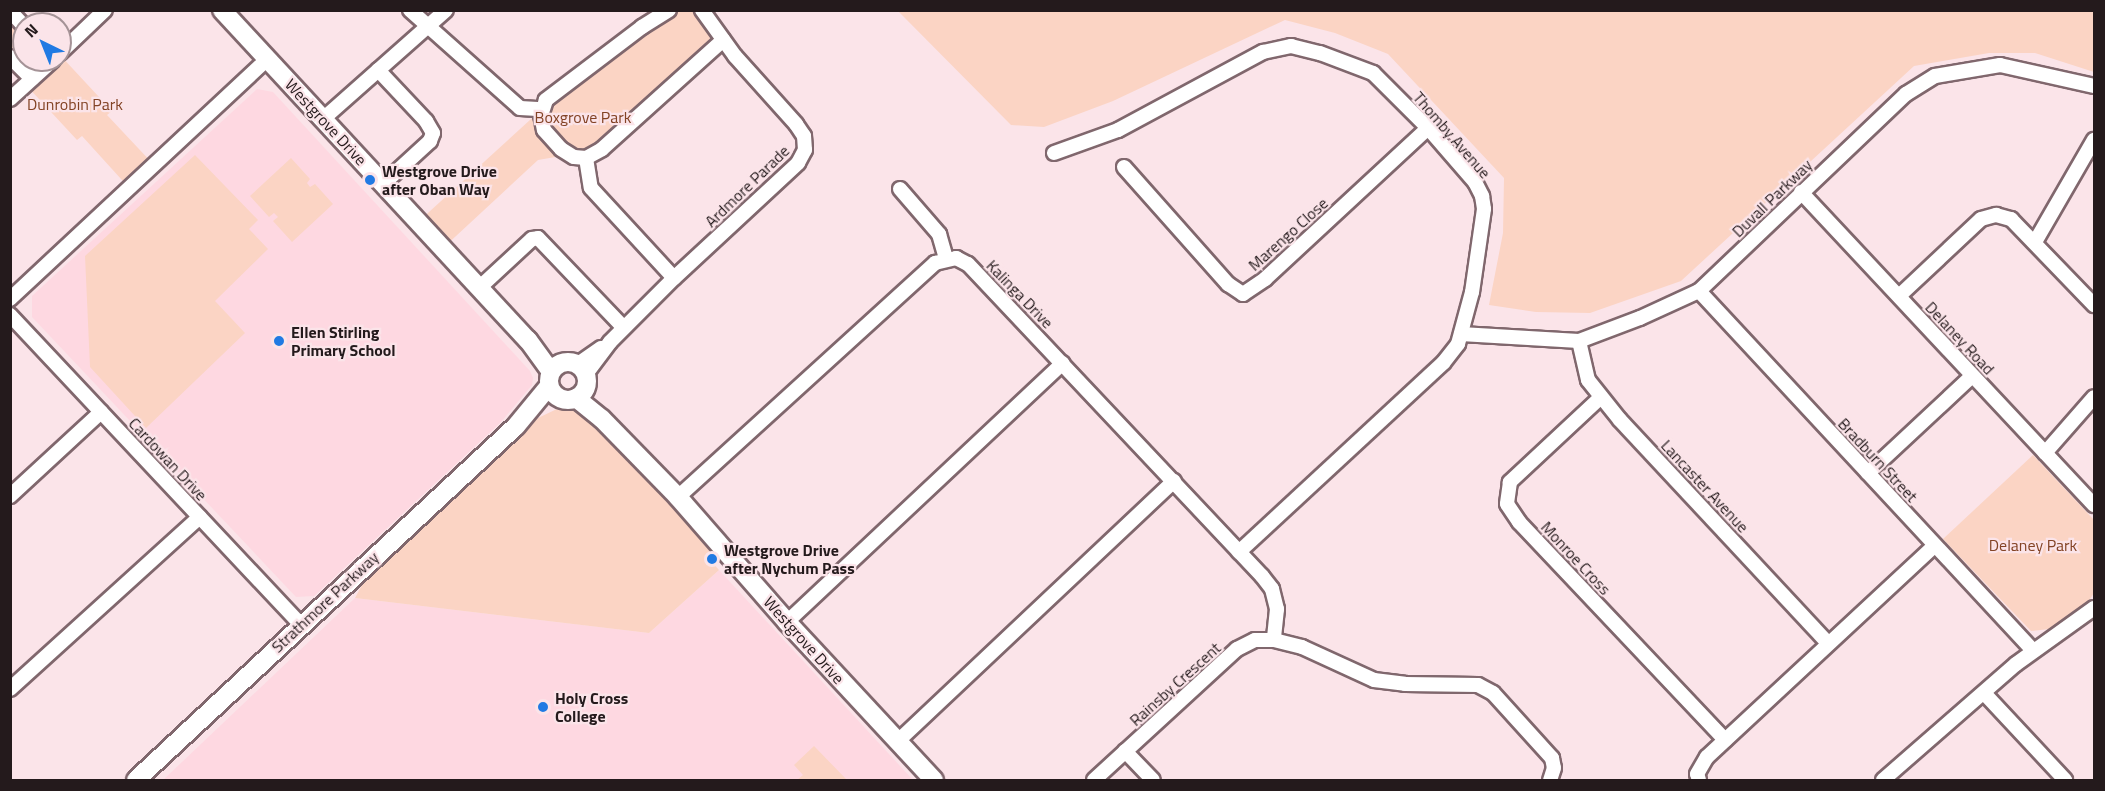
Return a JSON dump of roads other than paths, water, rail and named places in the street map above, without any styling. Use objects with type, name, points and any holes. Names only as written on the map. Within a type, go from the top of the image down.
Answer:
[{"type":"street","points":[[72,42],[105,10]]},
{"type":"street","name":"Westgrove Drive","points":[[222,10],[528,340],[678,497],[787,622],[934,780]]},
{"type":"street","points":[[410,10],[426,27],[520,108],[542,109]]},
{"type":"street","points":[[323,119],[446,10]]},
{"type":"street","points":[[669,10],[557,89],[546,100],[542,109],[544,130],[561,149],[574,157],[586,158],[602,149],[723,40]]},
{"type":"street","name":"Ardmore Parade","points":[[569,381],[674,278],[798,163],[805,150],[804,136],[796,124],[723,40],[702,10]]},
{"type":"street","name":"Thomby Avenue","points":[[1054,153],[1118,130],[1263,52],[1291,46],[1320,53],[1373,73],[1428,128],[1475,182],[1482,196],[1484,209],[1472,292],[1458,344],[1443,363],[1239,552]]},
{"type":"street","points":[[10,57],[32,80]]},
{"type":"street","points":[[10,300],[267,59]]},
{"type":"street","name":"Duvall Parkway","points":[[1461,334],[1579,341],[1640,318],[1699,291],[1906,94],[1935,76],[2000,65],[2094,86]]},
{"type":"street","points":[[378,70],[426,121],[433,133],[430,141],[383,184]]},
{"type":"street","points":[[10,99],[40,72]]},
{"type":"street","name":"Marengo Close","points":[[1124,167],[1228,284],[1243,294],[1265,279],[1428,128]]},
{"type":"street","points":[[2035,242],[2094,140]]},
{"type":"street","points":[[586,158],[591,188],[674,278]]},
{"type":"street","points":[[678,497],[936,263],[946,259],[939,234],[900,189]]},
{"type":"street","name":"Delaney Road","points":[[1801,192],[2094,505]]},
{"type":"street","points":[[1899,297],[1981,219],[1996,215],[2011,219],[2094,304]]},
{"type":"street","points":[[480,288],[532,239],[538,238],[624,328]]},
{"type":"street","name":"Kalinga Drive","points":[[946,259],[956,258],[968,264],[1272,589],[1277,609],[1274,640]]},
{"type":"street","name":"Bradburn Street","points":[[1699,291],[2032,651]]},
{"type":"street","name":"Cardowan Drive","points":[[10,315],[301,625]]},
{"type":"street","name":"Lancaster Avenue","points":[[1579,341],[1588,380],[1601,397],[1828,643]]},
{"type":"street","points":[[787,622],[1063,363]]},
{"type":"street","points":[[1868,473],[1972,375]]},
{"type":"street","name":"Strathmore Parkway","points":[[136,780],[516,426],[569,381]]},
{"type":"street","name":"Monroe Cross","points":[[1601,397],[1510,482],[1507,504],[1519,522],[1725,740]]},
{"type":"street","points":[[2045,453],[2094,397]]},
{"type":"street","points":[[10,496],[101,412]]},
{"type":"street","points":[[897,741],[1174,482]]},
{"type":"street","points":[[10,689],[200,517]]},
{"type":"street","points":[[1699,780],[1697,774],[1707,757],[1935,545]]},
{"type":"street","points":[[1883,780],[2032,651],[2048,644],[2094,609]]},
{"type":"street","name":"Rainsby Crescent","points":[[1094,780],[1237,650],[1255,640],[1274,640],[1302,648],[1374,680],[1405,684],[1478,686],[1493,693],[1552,758],[1554,768],[1550,780]]},
{"type":"street","points":[[1984,693],[2065,780]]},
{"type":"street","points":[[1125,751],[1153,780]]},
{"type":"place","name":"Westgrove Drive after Oban Way","points":[[370,180]]},
{"type":"place","name":"Ellen Stirling Primary School","points":[[279,341]]},
{"type":"place","name":"Westgrove Drive after Nychum Pass","points":[[712,559]]},
{"type":"place","name":"Holy Cross College","points":[[543,707]]},
{"type":"park label","name":"Dunrobin Park","points":[[75,104]]},
{"type":"park label","name":"Boxgrove Park","points":[[583,117]]},
{"type":"park label","name":"Delaney Park","points":[[2033,545]]}]
